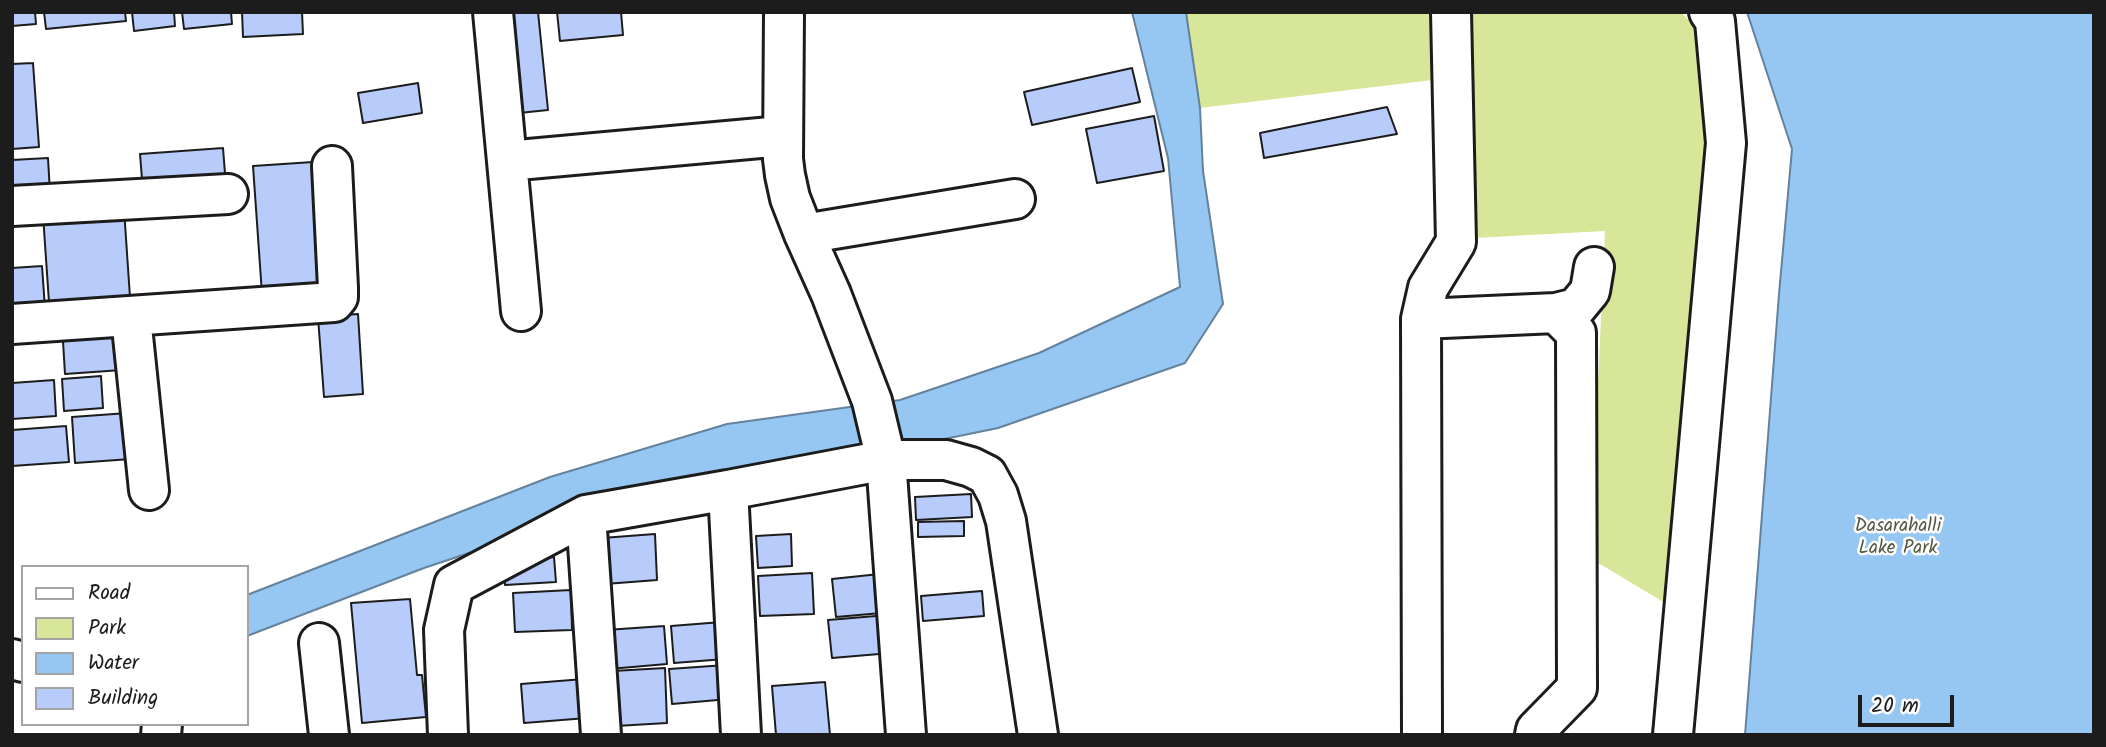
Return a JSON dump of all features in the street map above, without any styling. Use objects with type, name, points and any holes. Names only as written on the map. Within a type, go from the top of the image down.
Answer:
[{"type":"street","points":[[493,12],[521,311]]},
{"type":"street","points":[[784,12],[782,136],[785,175],[790,198],[872,401],[884,454],[906,735]]},
{"type":"street","points":[[1422,735],[1421,319],[1427,288],[1456,242],[1451,12]]},
{"type":"street","points":[[1673,735],[1726,143],[1715,22],[1709,12]]},
{"type":"street","points":[[507,161],[782,136]]},
{"type":"street","points":[[12,324],[334,302],[338,297],[338,288],[332,166]]},
{"type":"street","points":[[12,206],[228,194]]},
{"type":"street","points":[[804,234],[1015,199]]},
{"type":"street","points":[[1421,319],[1556,313],[1576,308],[1590,291],[1594,267]]},
{"type":"street","points":[[1535,735],[1536,730],[1577,688],[1576,333],[1556,313]]},
{"type":"street","points":[[131,317],[149,490]]},
{"type":"street","points":[[448,735],[444,630],[454,584],[586,515],[728,490],[884,454],[946,460],[971,467],[986,475],[998,495],[1006,521],[1038,735]]},
{"type":"street","points":[[728,490],[741,735]]},
{"type":"street","points":[[586,515],[601,735]]},
{"type":"street","points":[[319,643],[329,735]]},
{"type":"green space","points":[[1186,12],[1681,12],[1695,27],[1717,135],[1670,606],[1590,558],[1605,231],[1474,238],[1466,76],[1200,108]]},
{"type":"water","points":[[1132,12],[1186,12],[1200,108],[1203,171],[1223,304],[1185,363],[998,428],[823,464],[649,493],[424,568],[248,636],[248,595],[550,477],[727,424],[900,400],[1039,353],[1180,287],[1168,158]]},
{"type":"water","name":"Dasarahalli Lake Park","points":[[1747,12],[2094,12],[2094,735],[1745,735],[1792,149]]},
{"type":"building","points":[[12,12],[35,12],[36,24],[12,26]]},
{"type":"building","points":[[44,12],[125,12],[126,21],[46,29]]},
{"type":"building","points":[[132,12],[174,12],[175,26],[134,31]]},
{"type":"building","points":[[182,12],[231,12],[232,24],[184,29]]},
{"type":"building","points":[[242,12],[302,12],[303,34],[243,37]]},
{"type":"building","points":[[508,12],[538,12],[548,110],[519,113]]},
{"type":"building","points":[[557,12],[621,12],[623,35],[560,41]]},
{"type":"building","points":[[33,63],[39,147],[12,149],[12,64]]},
{"type":"building","points":[[1132,68],[1140,102],[1032,125],[1024,92]]},
{"type":"building","points":[[418,83],[422,113],[363,123],[358,93]]},
{"type":"building","points":[[1387,107],[1397,134],[1264,158],[1260,133]]},
{"type":"building","points":[[1154,116],[1164,171],[1097,183],[1086,129]]},
{"type":"building","points":[[223,148],[226,186],[143,192],[140,154]]},
{"type":"building","points":[[48,158],[50,193],[12,196],[12,160]]},
{"type":"building","points":[[313,162],[322,289],[262,294],[253,166]]},
{"type":"building","points":[[124,209],[131,312],[50,317],[43,215]]},
{"type":"building","points":[[42,266],[45,308],[12,311],[12,268]]},
{"type":"building","points":[[358,314],[363,394],[324,397],[318,317]]},
{"type":"building","points":[[119,321],[122,370],[65,374],[62,325]]},
{"type":"building","points":[[101,376],[103,408],[64,411],[62,379]]},
{"type":"building","points":[[54,380],[56,416],[12,419],[12,383]]},
{"type":"building","points":[[128,413],[131,459],[75,463],[72,417]]},
{"type":"building","points":[[66,426],[69,462],[12,466],[12,430]]},
{"type":"building","points":[[971,494],[972,517],[916,520],[915,497]]},
{"type":"building","points":[[964,521],[964,536],[918,537],[918,522]]},
{"type":"building","points":[[655,534],[657,580],[605,584],[602,538]]},
{"type":"building","points":[[791,534],[792,566],[758,568],[756,536]]},
{"type":"building","points":[[554,557],[556,582],[505,585],[503,560]]},
{"type":"building","points":[[812,573],[814,614],[760,616],[758,576]]},
{"type":"building","points":[[889,573],[893,612],[836,617],[832,579]]},
{"type":"building","points":[[571,590],[572,630],[515,632],[513,593]]},
{"type":"building","points":[[982,591],[984,616],[923,621],[921,596]]},
{"type":"building","points":[[410,599],[417,675],[422,675],[426,717],[362,723],[351,603]]},
{"type":"building","points":[[888,615],[891,653],[832,658],[828,620]]},
{"type":"building","points":[[722,622],[725,659],[674,663],[671,626]]},
{"type":"building","points":[[664,626],[667,664],[609,669],[606,630]]},
{"type":"building","points":[[726,665],[729,699],[672,704],[669,669]]},
{"type":"building","points":[[665,668],[667,723],[616,726],[613,671]]},
{"type":"building","points":[[584,679],[587,718],[524,723],[521,684]]},
{"type":"building","points":[[825,682],[830,735],[776,735],[772,686]]}]
